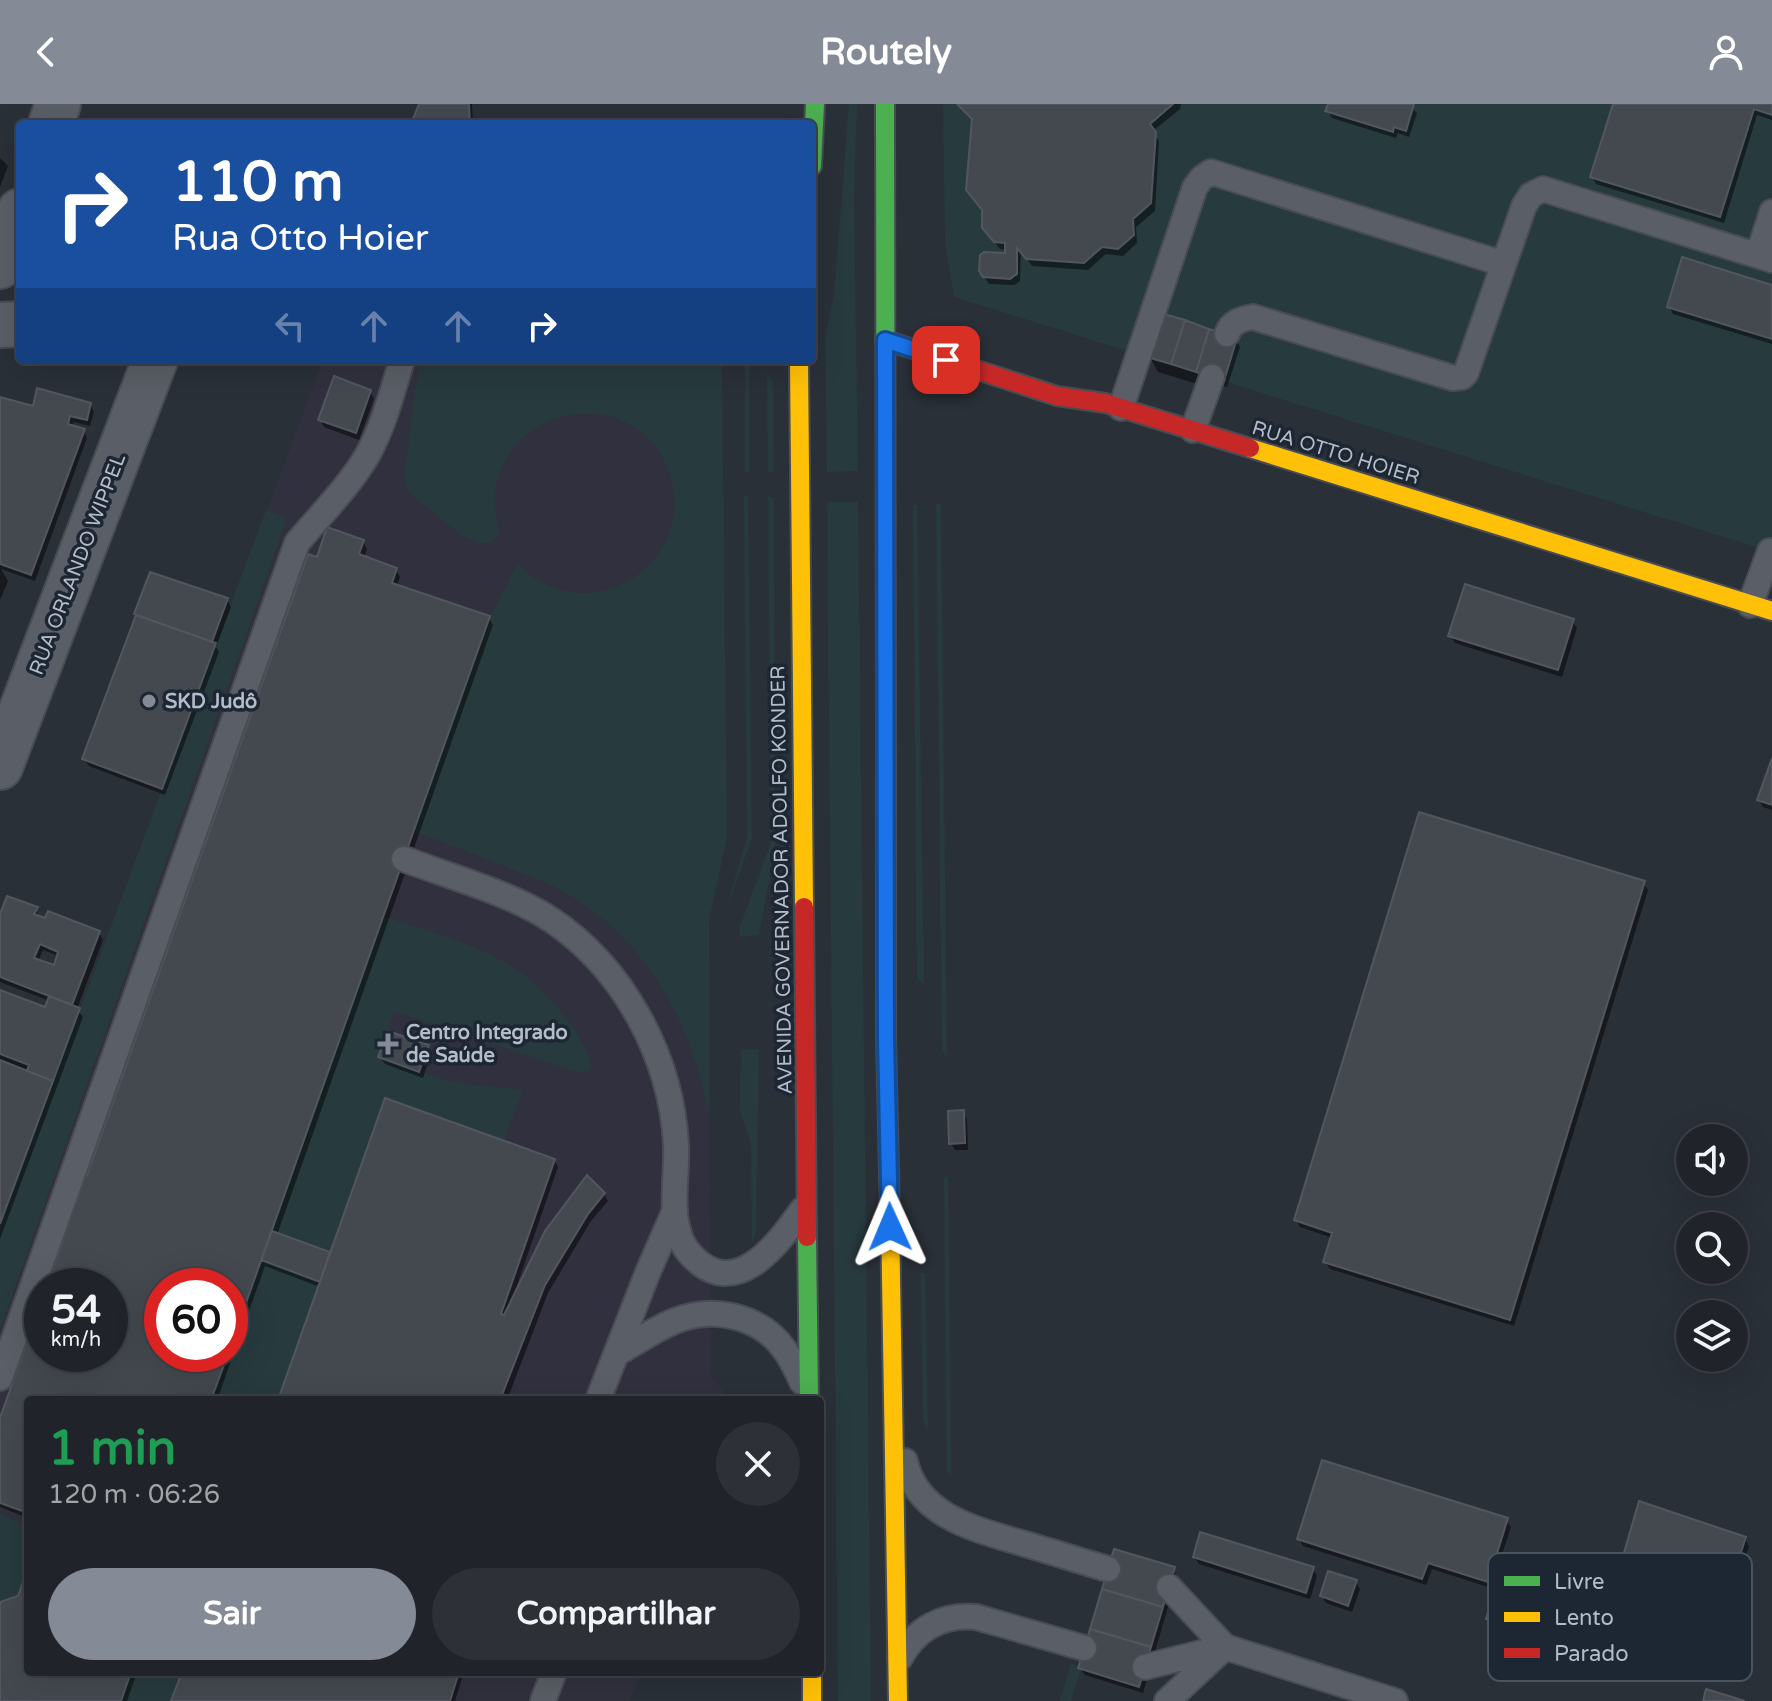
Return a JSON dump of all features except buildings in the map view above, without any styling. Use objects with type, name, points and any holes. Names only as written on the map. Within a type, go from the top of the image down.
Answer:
[{"type":"main road","points":[[885,104],[886,1038],[898,1701]]},
{"type":"main road","name":"RUA OTTO HOIER","points":[[885,340],[1057,396],[1105,403],[1761,608]]},
{"type":"main road","name":"AVENIDA GOVERNADOR ADOLFO KONDER","points":[[799,364],[809,1396]]},
{"type":"main road","points":[[812,1676],[812,1701]]},
{"type":"street","points":[[0,266],[16,222]]},
{"type":"street","name":"RUA ORLANDO WIPPEL","points":[[0,767],[153,364]]},
{"type":"lane","points":[[1121,408],[1195,187],[1211,172],[1504,264]]},
{"type":"lane","points":[[1227,334],[1229,327],[1253,317],[1453,378],[1462,377],[1527,200],[1543,189],[1765,257],[1772,212]]},
{"type":"lane","points":[[0,1378],[216,793],[297,543],[352,478],[367,455],[379,431],[401,364]]},
{"type":"lane","points":[[1193,430],[1212,377]]},
{"type":"lane","points":[[1761,608],[1770,551]]},
{"type":"lane","points":[[404,859],[491,892],[548,918],[581,943],[608,973],[641,1019],[668,1087],[676,1142],[676,1208],[680,1240],[699,1263],[727,1274],[748,1268],[780,1241],[806,1205]]},
{"type":"lane","points":[[600,1396],[676,1208]]},
{"type":"lane","points":[[617,1353],[680,1319],[702,1314],[725,1314],[765,1330],[784,1349],[808,1396]]},
{"type":"lane","points":[[895,1416],[907,1471],[917,1489],[939,1511],[973,1528],[1108,1569]]},
{"type":"lane","points":[[1169,1587],[1225,1647],[1363,1696],[1395,1701]]},
{"type":"lane","points":[[898,1676],[898,1662],[917,1635],[951,1616],[976,1617],[1084,1648]]},
{"type":"lane","points":[[1145,1667],[1225,1647]]},
{"type":"lane","points":[[1167,1701],[1225,1647]]},
{"type":"lane","points":[[543,1701],[552,1676]]},
{"type":"shaded area","name":"Centro Integrado de Saúde","points":[[322,364],[722,366],[727,837],[709,921],[711,1375],[727,1396],[24,1396],[24,1676],[639,1676],[630,1701],[0,1701],[0,1224]]},
{"type":"green space","points":[[849,104],[857,104],[854,197],[858,471],[827,472],[825,338],[834,294]]},
{"type":"green space","points":[[943,104],[1772,104],[1772,552],[954,297],[945,242]]},
{"type":"green space","points":[[418,364],[722,366],[727,837],[709,921],[709,1116],[691,1048],[677,1016],[661,986],[618,933],[556,887],[413,831],[490,616],[518,564],[549,586],[581,593],[612,588],[639,573],[660,550],[672,521],[673,488],[660,453],[639,431],[612,417],[593,413],[574,414],[539,426],[524,437],[502,467],[495,498],[499,534],[490,543],[479,543],[461,535],[409,493],[404,479]]},
{"type":"green space","points":[[745,364],[749,364],[749,472],[745,472]]},
{"type":"green space","points":[[767,375],[773,381],[774,472],[768,472]]},
{"type":"green space","points":[[744,495],[748,496],[752,838],[724,916],[747,837]]},
{"type":"green space","points":[[768,497],[774,498],[775,845],[759,935],[739,937],[740,926],[771,842]]},
{"type":"green space","points":[[827,502],[858,502],[871,1701],[838,1701]]},
{"type":"green space","points":[[936,504],[941,504],[947,1059],[942,1049]]},
{"type":"green space","points":[[913,505],[917,505],[924,985],[917,978]]},
{"type":"green space","points":[[266,510],[287,518],[0,1330],[0,1224]]},
{"type":"green space","points":[[383,916],[486,952],[530,980],[550,998],[572,1027],[586,1049],[591,1067],[588,1071],[577,1072],[394,1011],[379,1057],[452,1082],[523,1090],[504,1140],[385,1098],[330,1252],[272,1231]]},
{"type":"green space","points":[[741,1049],[759,1050],[756,1233],[752,1243],[751,1144],[740,1111]]},
{"type":"green space","points":[[944,1177],[948,1177],[951,1477],[947,1470]]},
{"type":"green space","points":[[261,1260],[320,1282],[279,1396],[212,1396],[221,1372],[248,1372],[248,1297]]},
{"type":"green space","points":[[921,1273],[925,1274],[928,1430],[923,1421]]},
{"type":"green space","points":[[0,1514],[24,1524],[24,1579],[18,1596],[0,1602]]},
{"type":"green space","points":[[1071,1663],[1081,1669],[1071,1701],[1060,1701]]},
{"type":"green space","points":[[130,1676],[180,1676],[171,1701],[121,1701]]},
{"type":"traffic: fast","points":[[814,120],[815,104]]},
{"type":"traffic: fast","points":[[885,104],[886,749]]},
{"type":"traffic: fast","points":[[807,1237],[809,1396]]},
{"type":"traffic: slow","points":[[799,364],[804,907]]},
{"type":"traffic: slow","points":[[1250,448],[1772,611]]},
{"type":"traffic: slow","points":[[890,1217],[898,1701]]},
{"type":"traffic: slow","points":[[812,1676],[812,1701]]},
{"type":"traffic: jam","points":[[885,340],[1057,396],[1105,403],[1250,448]]},
{"type":"traffic: jam","points":[[886,749],[886,1038],[890,1217]]},
{"type":"traffic: jam","points":[[804,907],[807,1237]]},
{"type":"place","name":"SKD Judô","points":[[149,701]]},
{"type":"place","name":"Centro Integrado de Saúde","points":[[388,1044]]},
{"type":"route","points":[[890,1227],[886,1038],[885,340],[946,360]]}]
